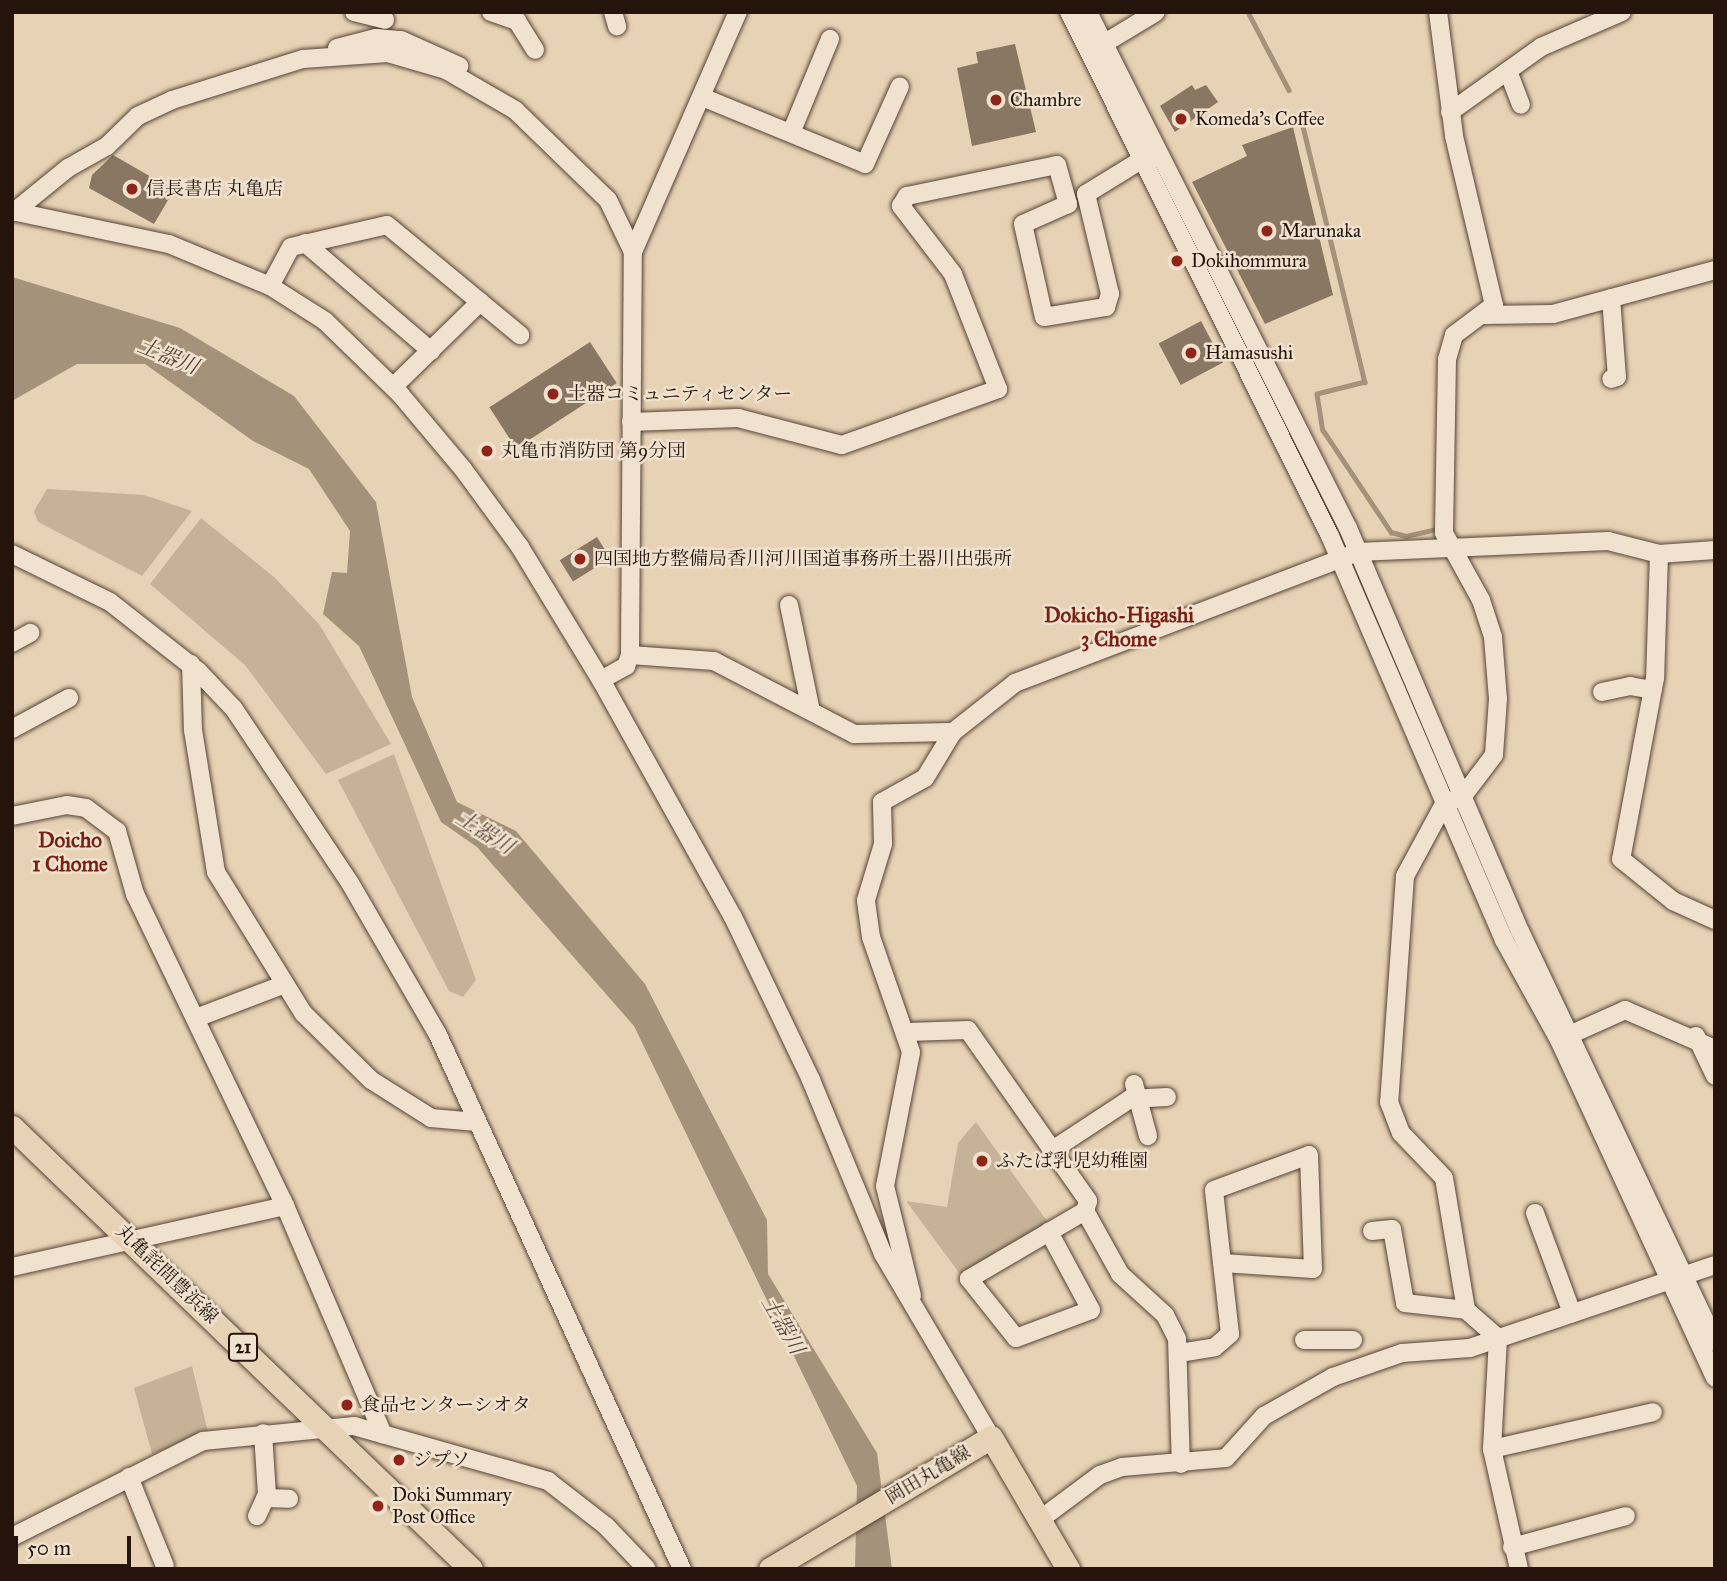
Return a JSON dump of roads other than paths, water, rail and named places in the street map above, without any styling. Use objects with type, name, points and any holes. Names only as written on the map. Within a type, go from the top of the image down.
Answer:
[{"type":"main road","name":"丸亀詫間豊浜線","points":[[12,1127],[471,1569]]},
{"type":"main road","name":"岡田丸亀線","points":[[770,1569],[986,1440],[1068,1569]]},
{"type":"street","points":[[354,12],[386,16],[386,39]]},
{"type":"street","points":[[491,12],[523,17],[535,50]]},
{"type":"street","points":[[601,680],[626,666],[630,655],[633,252],[738,12]]},
{"type":"street","points":[[1069,12],[1096,48],[1358,552],[1566,1037],[1677,1276],[1715,1378]]},
{"type":"street","points":[[1088,12],[1096,48]]},
{"type":"street","points":[[1096,48],[1156,12]]},
{"type":"street","points":[[1438,12],[1450,112],[1494,305],[1454,335],[1447,359],[1444,533],[1457,550],[1493,637],[1497,699],[1494,755],[1463,796],[1444,804],[1405,876],[1389,1102],[1401,1133],[1444,1178],[1466,1310]]},
{"type":"street","points":[[1450,112],[1541,47],[1622,12]]},
{"type":"street","points":[[13,212],[68,168],[107,146],[138,116],[303,59],[386,39],[429,50],[478,85],[585,174],[608,200],[633,252]]},
{"type":"street","points":[[791,133],[830,39]]},
{"type":"street","points":[[303,59],[388,53],[478,85]]},
{"type":"street","points":[[1508,71],[1521,105]]},
{"type":"street","points":[[702,97],[865,164],[900,86]]},
{"type":"street","points":[[1086,194],[1110,294],[1106,307],[1044,317],[1023,224],[1068,204],[1150,154]]},
{"type":"street","points":[[1150,154],[1339,558],[1444,804],[1566,1037]]},
{"type":"street","points":[[631,422],[738,418],[842,444],[998,389],[953,274],[901,206],[908,197],[1057,165],[1068,204]]},
{"type":"street","points":[[13,212],[169,244],[270,286],[325,321],[393,387],[520,547],[601,680],[733,917],[917,1319],[986,1440]]},
{"type":"street","points":[[270,286],[291,247],[387,225],[520,335]]},
{"type":"street","points":[[305,243],[431,351]]},
{"type":"street","points":[[1484,315],[1553,314],[1715,270]]},
{"type":"street","points":[[1611,298],[1618,377],[1611,379]]},
{"type":"street","points":[[393,387],[480,302]]},
{"type":"street","points":[[917,1319],[885,1185],[911,1052],[908,1032],[871,937],[868,887],[883,844],[882,802],[925,778],[953,732],[1015,683],[1358,552],[1457,550],[1608,541],[1659,554],[1715,550]]},
{"type":"street","points":[[12,554],[110,603],[191,664],[234,709],[375,921],[477,1122],[682,1569]]},
{"type":"street","points":[[1659,554],[1653,690],[1621,859],[1673,901],[1715,920]]},
{"type":"street","points":[[789,604],[811,711]]},
{"type":"street","points":[[12,643],[30,633]]},
{"type":"street","points":[[630,655],[714,661],[854,734],[953,732]]},
{"type":"street","points":[[191,664],[193,730],[216,872],[303,1013],[371,1080],[431,1118],[477,1122]]},
{"type":"street","points":[[1602,692],[1630,686],[1653,690]]},
{"type":"street","points":[[12,729],[69,698]]},
{"type":"street","points":[[12,816],[68,805],[86,808],[117,831],[135,894],[285,1206],[383,1434]]},
{"type":"street","points":[[195,1018],[285,984]]},
{"type":"street","points":[[1566,1037],[1625,1010],[1696,1036],[1715,1048]]},
{"type":"street","points":[[908,1032],[968,1030],[1079,1183],[1085,1211],[1120,1274],[1165,1315],[1179,1353],[1181,1464]]},
{"type":"street","points":[[1696,1036],[1715,1076]]},
{"type":"street","points":[[1054,1149],[1135,1091],[1167,1097]]},
{"type":"street","points":[[1135,1091],[1148,1136]]},
{"type":"street","points":[[1179,1353],[1215,1347],[1230,1334],[1222,1263],[1214,1190],[1309,1155],[1313,1269],[1222,1263]]},
{"type":"street","points":[[12,1267],[285,1206]]},
{"type":"street","points":[[1049,1232],[1091,1310],[1016,1338],[969,1279],[1049,1232],[1085,1211]]},
{"type":"street","points":[[1535,1213],[1572,1313]]},
{"type":"street","points":[[1373,1231],[1392,1229],[1405,1303],[1466,1310],[1497,1338]]},
{"type":"street","points":[[1038,1521],[1100,1475],[1145,1464],[1181,1464],[1226,1458],[1264,1416],[1353,1370],[1402,1353],[1444,1353],[1497,1338],[1715,1265]]},
{"type":"street","points":[[1677,1276],[1715,1342]]},
{"type":"street","points":[[1304,1340],[1353,1335],[1353,1370]]},
{"type":"street","points":[[1497,1338],[1492,1449],[1512,1548],[1519,1569]]},
{"type":"street","points":[[1492,1449],[1653,1412]]},
{"type":"street","points":[[12,1537],[203,1441],[326,1427],[383,1434],[548,1481],[606,1526],[647,1569]]},
{"type":"street","points":[[257,1516],[265,1498],[263,1433]]},
{"type":"street","points":[[129,1477],[165,1566]]},
{"type":"street","points":[[265,1498],[289,1499]]},
{"type":"street","points":[[1512,1548],[1626,1516]]},
{"type":"water","name":"土器川","points":[[12,277],[180,328],[294,396],[376,502],[412,697],[457,802],[516,831],[645,984],[767,1220],[768,1274],[877,1453],[892,1569],[855,1569],[857,1486],[634,1026],[477,847],[441,822],[359,646],[323,614],[332,572],[347,573],[350,531],[309,469],[253,441],[145,364],[77,364],[12,401]]},
{"type":"waterway","points":[[1248,12],[1289,90]]},
{"type":"waterway","points":[[1300,114],[1365,382],[1317,394],[1323,430],[1391,532],[1406,536],[1433,530]]},
{"type":"place","name":"Chambre","points":[[996,100]]},
{"type":"place","name":"Komeda's Coffee","points":[[1181,119]]},
{"type":"place","name":"信長書店 丸亀店","points":[[132,189]]},
{"type":"place","name":"Marunaka","points":[[1267,231]]},
{"type":"place","name":"Dokihommura","points":[[1177,261]]},
{"type":"place","name":"Hamasushi","points":[[1191,353]]},
{"type":"place","name":"土器コミュニティセンター","points":[[553,394]]},
{"type":"place","name":"丸亀市消防団 第9分団","points":[[487,451]]},
{"type":"place","name":"四国地方整備局香川河川国道事務所土器川出張所","points":[[580,559]]},
{"type":"place","name":"ふたば乳児幼稚園","points":[[982,1161]]},
{"type":"place","name":"食品センターシオタ","points":[[347,1405]]},
{"type":"place","name":"ジプソ","points":[[399,1460]]},
{"type":"place","name":"Doki Summary Post Office","points":[[378,1506]]},
{"type":"district","name":"Dokicho-Higashi 3 Chome","points":[[1119,627]]},
{"type":"district","name":"Doicho 1 Chome","points":[[70,852]]}]
